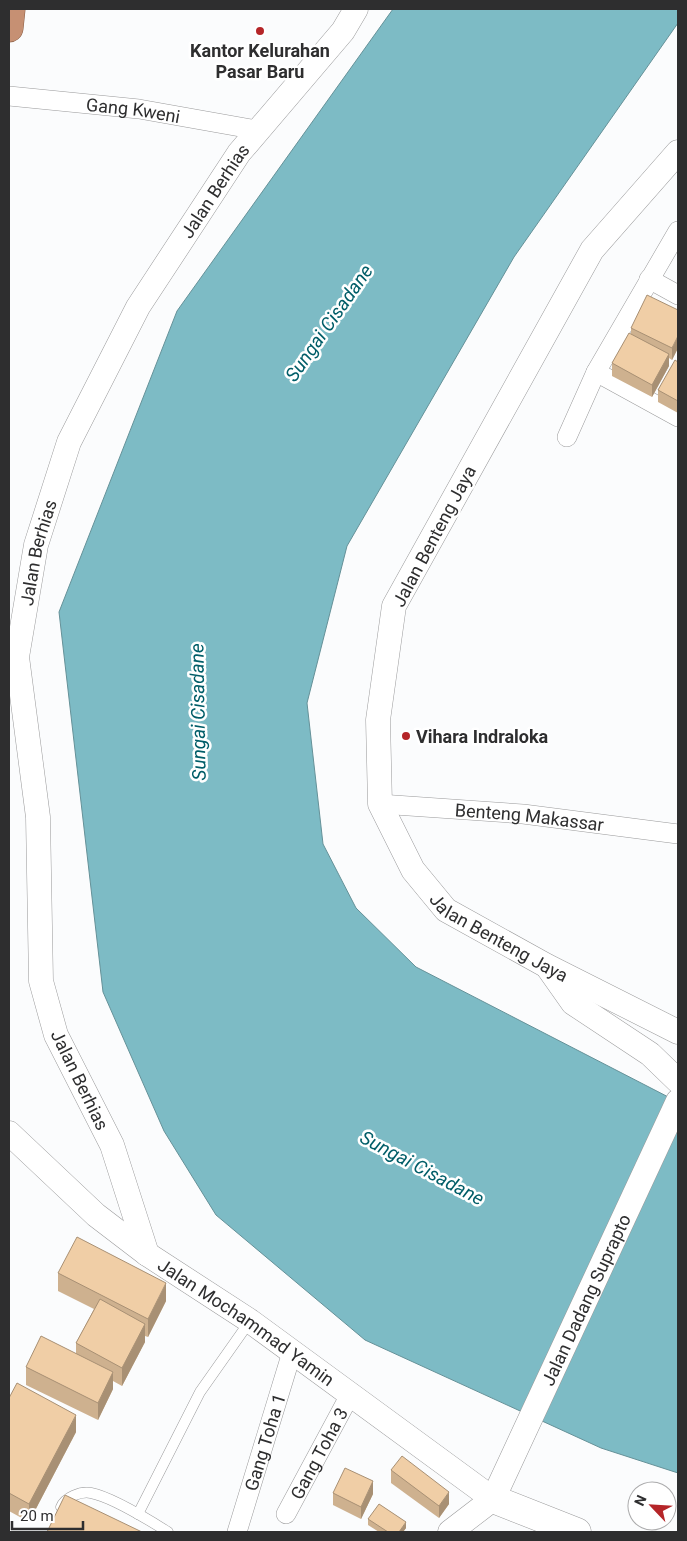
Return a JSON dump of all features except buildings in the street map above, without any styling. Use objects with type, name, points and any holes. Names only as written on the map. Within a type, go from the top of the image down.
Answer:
[{"type":"highway","points":[[9,28],[11,9]]},
{"type":"main road","points":[[493,1499],[577,1532]]},
{"type":"street","name":"Jalan Berhias","points":[[147,1254],[112,1145],[56,1035],[41,981],[38,817],[17,657],[36,545],[69,442],[138,307],[239,153],[343,31],[356,9]]},
{"type":"street","name":"Gang Kweni","points":[[9,96],[139,109],[257,130]]},
{"type":"street","name":"Jalan Benteng Jaya","points":[[678,152],[592,250],[394,606],[378,720],[380,804],[413,870],[446,910],[547,966],[678,1032]]},
{"type":"street","points":[[567,437],[596,372],[678,231]]},
{"type":"street","points":[[649,279],[678,295]]},
{"type":"street","points":[[596,372],[678,417]]},
{"type":"street","name":"Benteng Makassar","points":[[380,804],[523,814],[678,834]]},
{"type":"street","points":[[547,966],[573,1003],[650,1054],[678,1081]]},
{"type":"street","name":"Jalan Dadang Suprapto","points":[[450,1532],[493,1499],[678,1101]]},
{"type":"street","name":"Jalan Mochammad Yamin","points":[[9,1133],[96,1215],[147,1254],[250,1321],[493,1499]]},
{"type":"street","name":"Gang Toha 1","points":[[237,1532],[292,1352]]},
{"type":"street","name":"Gang Toha 3","points":[[286,1514],[351,1394]]},
{"type":"lane","points":[[138,1514],[200,1392],[250,1321]]},
{"type":"lane","points":[[55,1517],[63,1502],[74,1495],[90,1492],[138,1514],[168,1532]]},
{"type":"water","name":"Sungai Cisadane","points":[[393,9],[678,9],[678,23],[514,257],[347,546],[307,703],[323,844],[356,908],[416,967],[678,1102],[678,1473],[601,1448],[365,1340],[216,1215],[164,1131],[103,992],[59,612],[177,311]]},
{"type":"place","name":"Kantor Kelurahan Pasar Baru","points":[[260,31]]},
{"type":"place","name":"Vihara Indraloka","points":[[406,736]]}]
